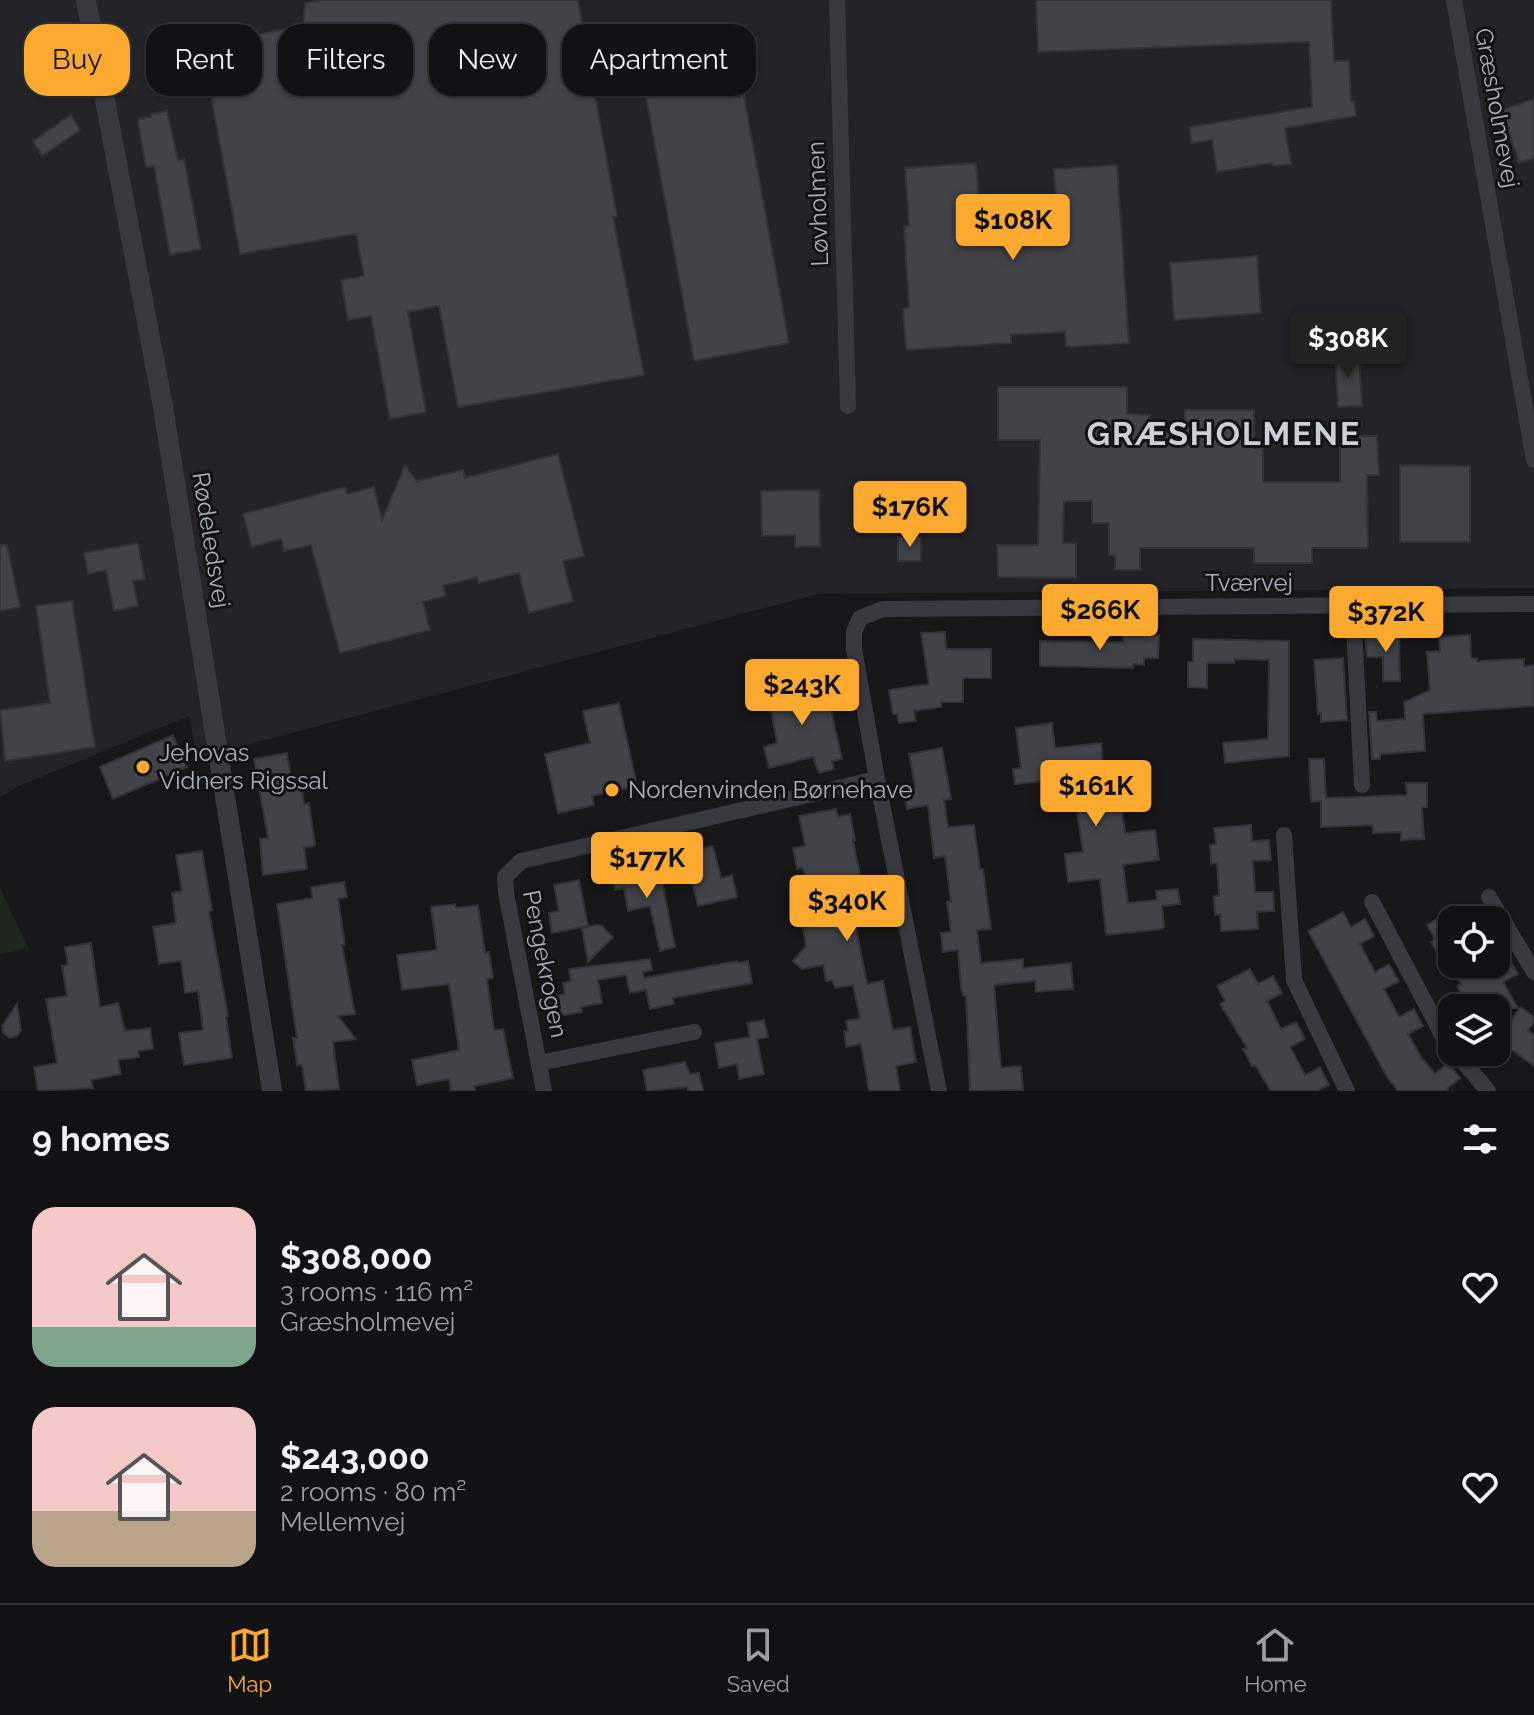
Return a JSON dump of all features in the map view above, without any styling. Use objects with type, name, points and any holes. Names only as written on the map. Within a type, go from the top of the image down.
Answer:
[{"type":"street","name":"Rødeledsvej","points":[[86,0],[162,401],[272,1091]]},
{"type":"street","name":"Løvholmen","points":[[837,0],[848,406]]},
{"type":"street","name":"Græsholmevej","points":[[1454,0],[1534,460]]},
{"type":"street","name":"Tværvej","points":[[877,779],[854,649],[854,632],[860,618],[883,609],[1534,604]]},
{"type":"street","points":[[1353,607],[1362,785]]},
{"type":"street","points":[[877,779],[939,1091]]},
{"type":"street","name":"Pengekrogen","points":[[544,1091],[506,893],[505,877],[521,861],[877,779]]},
{"type":"street","points":[[1284,835],[1294,980],[1347,1091]]},
{"type":"street","points":[[1489,897],[1534,972]]},
{"type":"street","points":[[1372,902],[1438,1027]]},
{"type":"street","name":"Pengekrogen","points":[[539,1063],[694,1032]]},
{"type":"street","points":[[1467,1066],[1488,1091]]},
{"type":"shaded area","points":[[0,0],[1534,0],[1534,588],[818,594],[197,758],[189,716],[19,786],[0,797]]},
{"type":"shaded area","points":[[0,888],[29,949],[0,954]]},
{"type":"building","points":[[322,0],[578,0],[582,24],[562,24],[562,96],[595,96],[617,216],[613,217],[644,375],[458,407],[439,306],[408,312],[426,412],[390,419],[371,316],[348,320],[341,280],[364,276],[356,234],[240,254],[211,96],[262,96],[262,33],[278,31],[278,96],[413,96],[413,24],[303,24],[305,3]]},
{"type":"building","points":[[1036,0],[1331,0],[1334,61],[1349,61],[1351,101],[1354,101],[1356,116],[1285,128],[1291,164],[1273,166],[1272,163],[1217,172],[1212,140],[1192,143],[1189,127],[1312,107],[1309,42],[1038,52]]},
{"type":"building","points":[[646,96],[744,96],[789,343],[694,361]]},
{"type":"building","points":[[1534,99],[1534,158],[1519,163],[1502,110]]},
{"type":"building","points":[[167,111],[178,160],[184,159],[201,249],[170,255],[154,166],[146,167],[138,123],[139,119],[151,117],[151,114]]},
{"type":"building","points":[[71,115],[80,130],[42,156],[33,141]]},
{"type":"building","points":[[976,163],[979,197],[1020,198],[1022,219],[1057,216],[1054,169],[1117,165],[1129,343],[1066,347],[1065,332],[1011,335],[1011,343],[906,350],[903,309],[909,308],[904,226],[909,226],[905,168]]},
{"type":"building","points":[[1257,256],[1261,313],[1174,320],[1170,263]]},
{"type":"building","points":[[1359,354],[1362,406],[1338,407],[1335,355]]},
{"type":"building","points":[[998,387],[1127,387],[1127,414],[1149,415],[1149,433],[1185,433],[1185,410],[1254,410],[1254,448],[1263,448],[1263,482],[1340,482],[1340,442],[1358,442],[1358,436],[1377,436],[1379,475],[1367,475],[1368,548],[1312,548],[1312,563],[1254,563],[1254,548],[1140,548],[1140,570],[1115,570],[1115,555],[1109,555],[1109,523],[1092,523],[1092,501],[1064,501],[1063,543],[1076,543],[1076,578],[998,577],[997,545],[1038,545],[1040,440],[998,440]]},
{"type":"building","points":[[558,454],[584,556],[563,561],[573,601],[529,613],[519,573],[479,583],[477,577],[443,586],[446,596],[423,602],[430,630],[340,653],[311,545],[284,551],[281,539],[252,547],[243,514],[345,487],[347,494],[374,487],[382,520],[405,465],[417,481],[463,470],[465,478]]},
{"type":"building","points":[[1400,465],[1470,466],[1470,542],[1400,542]]},
{"type":"building","points":[[819,490],[820,546],[795,547],[795,535],[762,536],[761,491]]},
{"type":"building","points":[[898,537],[921,537],[921,561],[898,561]]},
{"type":"building","points":[[138,543],[145,579],[133,581],[138,606],[114,611],[106,570],[88,574],[84,553]]},
{"type":"building","points":[[0,545],[7,545],[20,607],[0,611]]},
{"type":"building","points":[[72,601],[95,747],[5,761],[0,710],[50,703],[36,606]]},
{"type":"building","points":[[945,632],[946,649],[991,649],[991,678],[963,678],[963,702],[941,702],[941,707],[914,711],[916,721],[899,723],[897,714],[893,714],[889,690],[929,684],[921,633]]},
{"type":"building","points":[[1123,634],[1159,635],[1158,658],[1144,658],[1144,665],[1133,664],[1133,668],[1040,666],[1040,641],[1123,642]]},
{"type":"building","points":[[1365,634],[1399,634],[1400,681],[1383,681],[1383,657],[1367,657]]},
{"type":"building","points":[[1470,635],[1471,658],[1477,658],[1477,661],[1524,659],[1524,666],[1534,665],[1534,706],[1423,714],[1425,751],[1380,754],[1380,759],[1372,759],[1369,712],[1376,712],[1377,721],[1405,719],[1404,702],[1430,690],[1427,652],[1440,651],[1439,637]]},
{"type":"building","points":[[1193,639],[1289,641],[1289,756],[1225,763],[1223,743],[1268,739],[1269,660],[1234,659],[1234,663],[1207,663],[1207,688],[1188,687],[1188,662],[1193,662]]},
{"type":"building","points":[[1343,658],[1347,720],[1321,722],[1314,660]]},
{"type":"building","points":[[794,681],[796,689],[825,683],[842,759],[832,761],[834,769],[819,773],[813,757],[769,768],[764,747],[777,743],[767,687]]},
{"type":"building","points":[[619,703],[637,786],[592,796],[594,805],[558,813],[545,754],[590,743],[583,711]]},
{"type":"building","points":[[1052,723],[1055,748],[1101,743],[1106,789],[1119,788],[1125,833],[1155,830],[1159,860],[1123,865],[1128,903],[1157,900],[1156,891],[1178,889],[1180,904],[1162,906],[1162,929],[1106,935],[1100,879],[1068,882],[1065,854],[1083,852],[1072,778],[1015,784],[1013,769],[1021,768],[1016,728]]},
{"type":"building","name":"Jehovas Vidners Rigssal","points":[[173,735],[187,767],[113,799],[100,767]]},
{"type":"building","points":[[942,748],[951,799],[944,800],[948,827],[974,825],[980,869],[983,869],[991,929],[977,930],[981,963],[1023,959],[1023,968],[1071,963],[1073,989],[1036,992],[1035,981],[994,985],[1001,1068],[1021,1066],[1023,1090],[970,1091],[966,996],[963,996],[961,988],[958,950],[943,952],[941,933],[951,932],[945,856],[934,858],[928,805],[907,809],[903,790],[915,787],[909,754]]},
{"type":"building","points":[[287,753],[291,777],[300,776],[304,804],[309,803],[315,846],[304,848],[307,869],[263,875],[260,839],[268,838],[254,759]]},
{"type":"building","points":[[1309,759],[1324,759],[1326,798],[1407,795],[1406,783],[1427,783],[1427,807],[1422,807],[1424,839],[1401,840],[1401,832],[1373,833],[1372,825],[1321,827],[1321,801],[1311,802]]},
{"type":"building","points":[[836,809],[838,817],[850,814],[855,840],[867,909],[853,912],[867,984],[883,981],[893,1030],[910,1027],[916,1062],[896,1066],[900,1091],[869,1091],[861,1044],[846,1047],[846,1021],[860,1018],[853,985],[835,988],[832,980],[826,981],[823,965],[802,969],[793,961],[806,946],[799,906],[811,904],[806,876],[802,868],[797,869],[793,848],[805,846],[799,816]]},
{"type":"building","points":[[1251,825],[1252,841],[1269,840],[1271,860],[1253,861],[1255,892],[1273,892],[1274,911],[1257,912],[1258,929],[1221,931],[1220,914],[1215,915],[1214,896],[1219,896],[1217,863],[1211,864],[1210,845],[1216,844],[1214,828]]},
{"type":"building","points":[[713,846],[721,878],[732,875],[737,897],[698,906],[685,852]]},
{"type":"building","points":[[202,851],[232,1058],[184,1065],[179,1033],[203,1030],[198,991],[185,993],[181,961],[159,964],[153,927],[176,923],[172,893],[182,891],[176,855]]},
{"type":"building","points":[[644,864],[647,879],[661,876],[675,947],[660,951],[650,906],[628,911],[624,888],[615,890],[612,872]]},
{"type":"building","points":[[579,880],[588,926],[552,933],[549,913],[559,911],[554,885]]},
{"type":"building","points":[[344,882],[347,897],[338,899],[345,945],[342,945],[355,1014],[338,1016],[356,1039],[333,1042],[339,1089],[306,1091],[302,1065],[297,1065],[293,1038],[297,1038],[277,904],[312,898],[311,887]]},
{"type":"building","points":[[455,904],[456,908],[478,905],[485,953],[489,952],[493,978],[487,979],[494,1030],[503,1029],[513,1078],[474,1086],[475,1091],[451,1091],[449,1079],[417,1085],[412,1060],[459,1050],[449,984],[402,990],[397,955],[437,950],[431,907]]},
{"type":"building","points":[[1343,912],[1351,927],[1365,919],[1374,936],[1360,944],[1375,972],[1389,964],[1399,981],[1384,989],[1399,1017],[1414,1009],[1423,1026],[1408,1034],[1421,1057],[1435,1074],[1444,1066],[1450,1066],[1460,1078],[1448,1091],[1398,1091],[1387,1077],[1308,931]]},
{"type":"building","points":[[1438,918],[1438,954],[1431,942],[1435,939],[1427,925]]},
{"type":"building","points":[[597,925],[613,937],[588,962],[582,928]]},
{"type":"building","points":[[91,943],[100,1007],[118,1003],[125,1031],[150,1028],[153,1049],[138,1051],[139,1057],[118,1060],[121,1074],[91,1080],[93,1088],[38,1091],[34,1067],[57,1063],[46,999],[67,996],[62,966],[68,965],[65,947]]},
{"type":"building","points":[[650,959],[652,970],[643,972],[644,978],[748,961],[752,983],[673,998],[674,1004],[650,1009],[646,990],[630,993],[626,975],[598,980],[602,1003],[581,1007],[582,1012],[558,1016],[554,996],[565,994],[563,983],[571,981],[569,969]]},
{"type":"building","points":[[1510,960],[1518,974],[1503,982],[1510,994],[1461,994],[1457,986],[1461,984],[1458,978],[1510,978]]},
{"type":"building","points":[[1250,969],[1258,984],[1273,976],[1282,993],[1267,1001],[1281,1029],[1296,1022],[1305,1039],[1290,1047],[1305,1075],[1320,1067],[1329,1085],[1317,1091],[1271,1091],[1255,1065],[1252,1066],[1243,1049],[1247,1048],[1220,1004],[1225,1001],[1217,986]]},
{"type":"building","points":[[1510,994],[1518,1008],[1510,1008]]},
{"type":"building","points":[[17,1004],[21,1030],[17,1036],[9,1038],[3,1033],[2,1026]]},
{"type":"building","points":[[1521,1007],[1534,1017],[1528,1030],[1534,1035],[1534,1066],[1510,1048],[1510,1022]]},
{"type":"building","points":[[764,1020],[768,1037],[757,1039],[764,1074],[739,1079],[737,1064],[719,1068],[715,1043],[750,1037],[747,1023]]},
{"type":"building","points":[[685,1062],[690,1074],[699,1073],[703,1091],[688,1091],[687,1087],[647,1091],[643,1070]]},
{"type":"place","name":"Jehovas Vidners Rigssal","points":[[143,767]]},
{"type":"place","name":"Nordenvinden Børnehave","points":[[612,790]]},
{"type":"district","name":"GRÆSHOLMENE","points":[[1224,434]]}]
